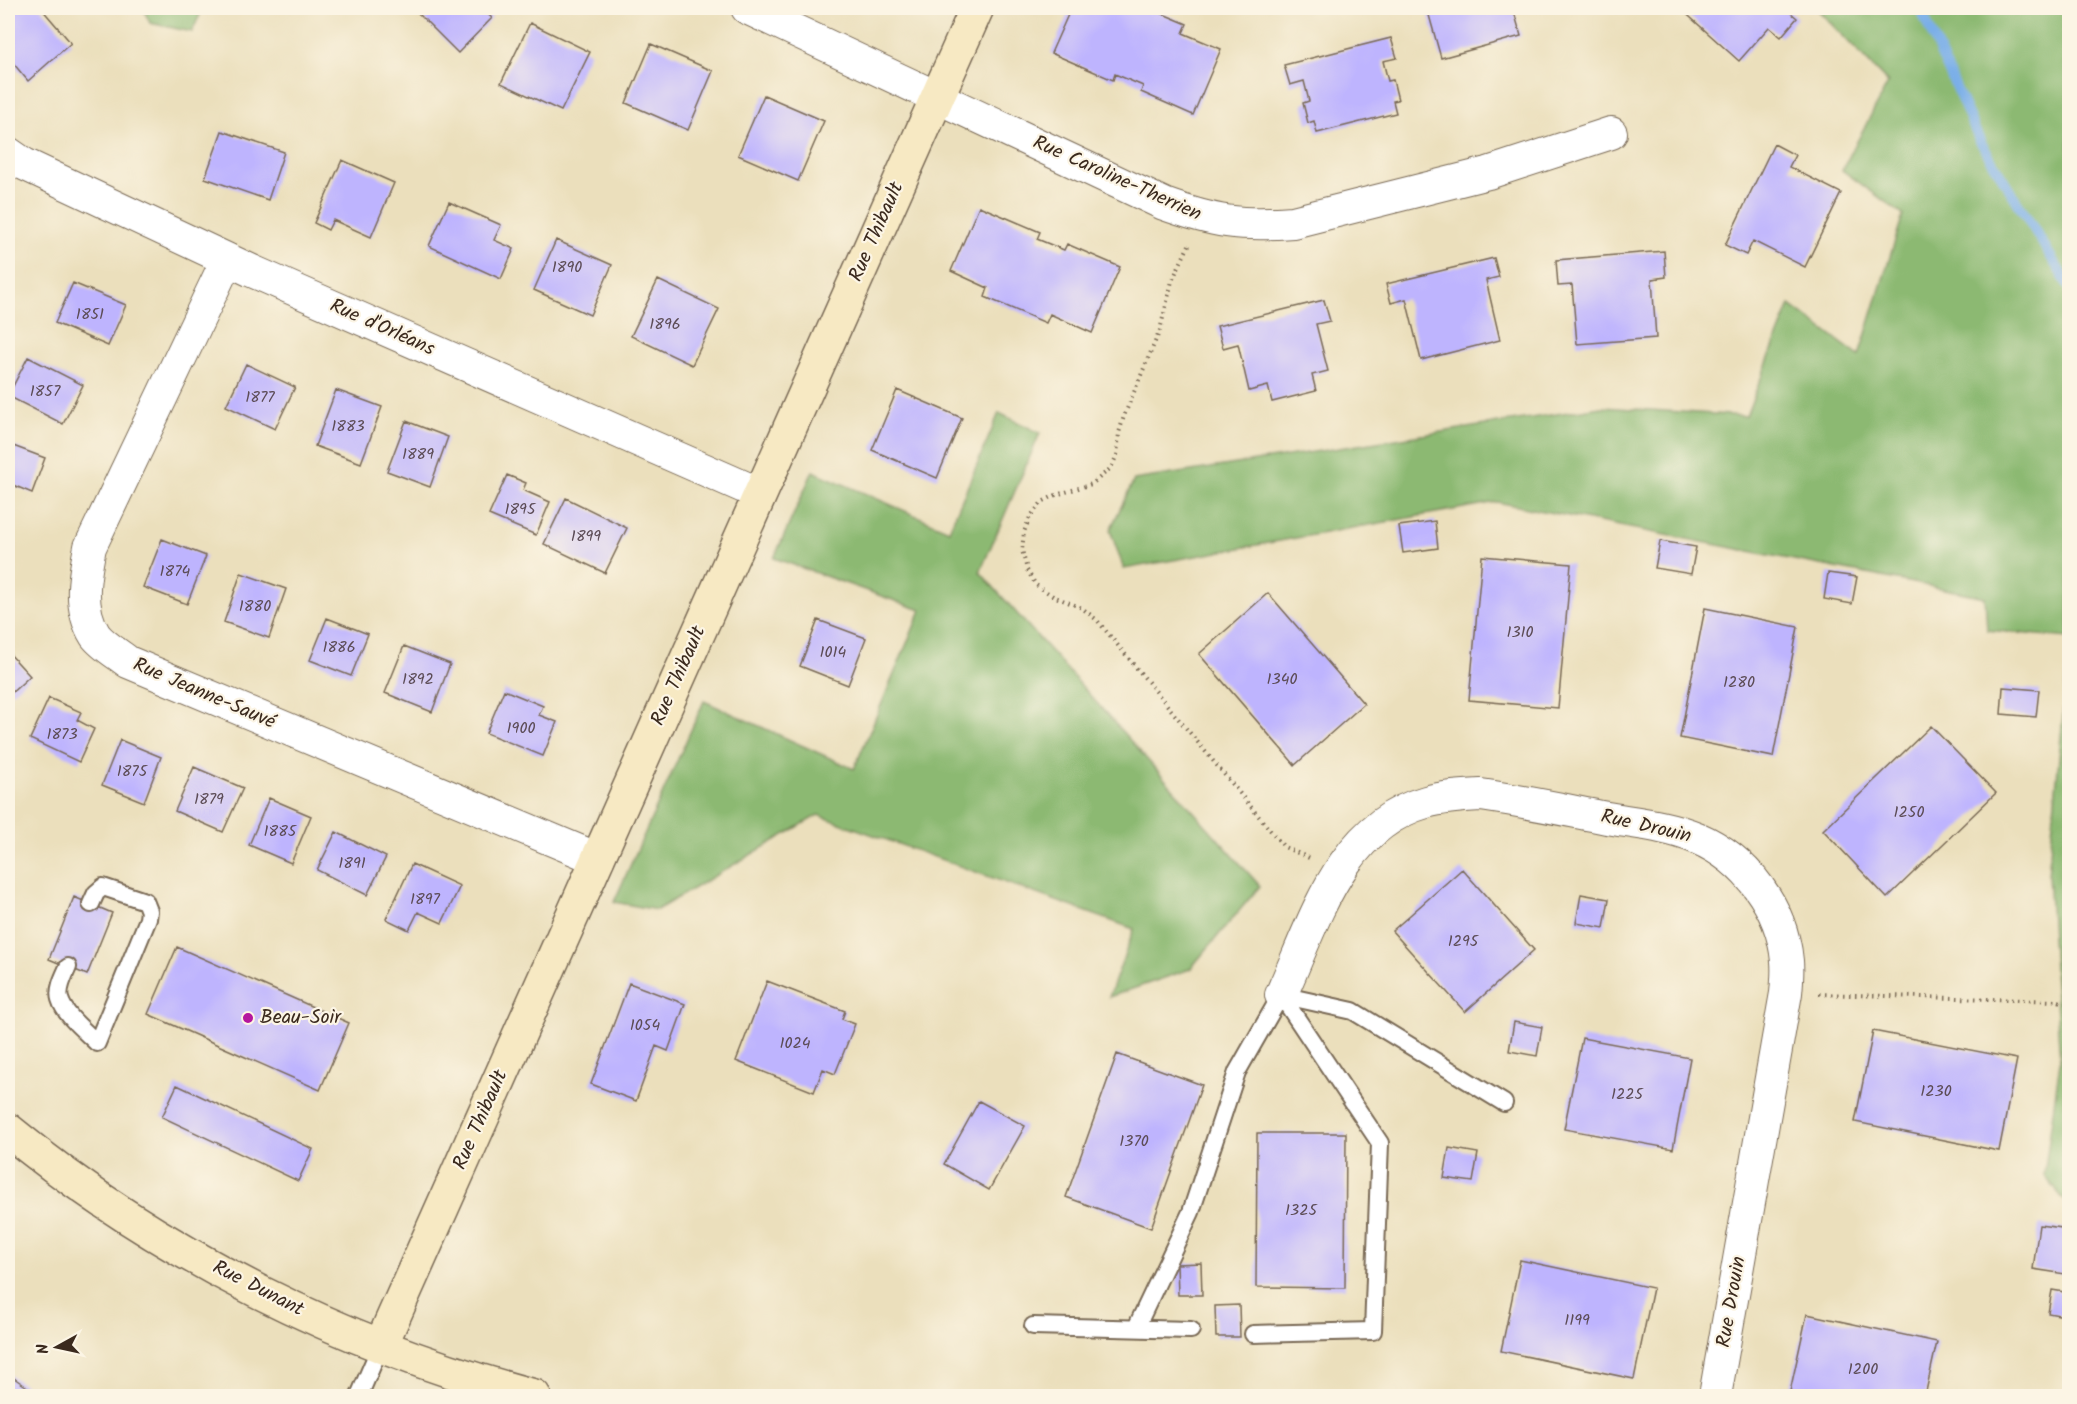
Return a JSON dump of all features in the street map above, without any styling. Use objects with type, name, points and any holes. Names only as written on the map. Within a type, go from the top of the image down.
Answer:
[{"type":"street","name":"Rue Caroline-Therrien","points":[[747,8],[1164,204],[1201,217],[1224,222],[1260,224],[1293,222],[1488,173],[1611,134]]},
{"type":"street","name":"Rue Thibault","points":[[381,1345],[977,8]]},
{"type":"street","name":"Rue d'Orléans","points":[[8,153],[24,164],[227,260],[760,494]]},
{"type":"street","name":"Rue Jeanne-Sauvé","points":[[227,260],[90,547],[83,581],[84,609],[96,636],[128,663],[598,859]]},
{"type":"street","name":"Rue Drouin","points":[[1281,995],[1338,871],[1355,848],[1399,813],[1425,802],[1453,796],[1481,795],[1665,829],[1696,837],[1724,852],[1748,874],[1768,900],[1781,930],[1787,961],[1786,993],[1715,1396]]},
{"type":"street","name":"Rue Dunant","points":[[8,1130],[79,1184],[177,1247],[279,1301],[332,1325],[434,1365],[534,1396]]},
{"type":"lane","points":[[68,967],[59,998],[68,1013],[97,1043],[149,911],[145,901],[103,887],[96,893],[92,904]]},
{"type":"lane","points":[[1281,995],[1353,1011],[1504,1103]]},
{"type":"lane","points":[[1136,1328],[1191,1212],[1237,1072],[1281,995]]},
{"type":"lane","points":[[1252,1334],[1373,1331],[1380,1143],[1281,995]]},
{"type":"lane","points":[[1033,1326],[1191,1330]]},
{"type":"lane","points":[[359,1396],[381,1345]]},
{"type":"path","points":[[1201,217],[1172,281],[1160,330],[1124,416],[1119,433],[1117,456],[1111,468],[1092,484],[1056,495],[1042,502],[1030,517],[1024,532],[1022,550],[1027,570],[1036,585],[1053,596],[1082,609],[1097,620],[1284,847],[1338,871]]},
{"type":"path","points":[[1786,993],[2058,1001],[2070,1004]]},
{"type":"green space","points":[[143,8],[203,8],[192,32],[150,23]]},
{"type":"green space","points":[[1816,8],[2069,8],[2069,638],[1987,630],[1985,597],[1497,502],[1124,569],[1110,530],[1134,480],[1601,407],[1746,416],[1790,305],[1859,356],[1903,215],[1842,170],[1888,83]]},
{"type":"green space","points":[[999,413],[1040,433],[980,572],[1260,886],[1190,969],[1109,997],[1134,929],[818,815],[657,910],[614,902],[704,701],[854,769],[921,610],[774,558],[813,471],[949,530]]},
{"type":"green space","points":[[2069,651],[2069,1206],[2044,1175],[2060,1062],[2048,875]]},
{"type":"building","points":[[17,8],[41,8],[71,43],[28,81],[8,57],[8,16]]},
{"type":"building","points":[[413,8],[481,8],[492,18],[458,53]]},
{"type":"building","points":[[1071,8],[1149,8],[1187,24],[1183,33],[1221,49],[1193,115],[1141,92],[1143,86],[1115,74],[1113,80],[1051,53]]},
{"type":"building","points":[[1427,8],[1513,8],[1521,36],[1441,58]]},
{"type":"building","points":[[1680,8],[1785,8],[1797,18],[1781,37],[1769,27],[1739,61]]},
{"type":"building","points":[[530,23],[590,52],[561,111],[501,83]]},
{"type":"building","points":[[1391,38],[1397,58],[1383,61],[1388,81],[1393,80],[1398,100],[1393,101],[1396,113],[1317,133],[1314,121],[1308,123],[1303,103],[1309,101],[1304,81],[1290,85],[1284,65]]},
{"type":"building","points":[[651,44],[713,71],[688,130],[626,103]]},
{"type":"building","points":[[764,95],[824,121],[798,181],[738,155]]},
{"type":"building","points":[[222,131],[284,152],[268,200],[205,178]]},
{"type":"building","points":[[1774,144],[1795,155],[1789,167],[1841,193],[1805,267],[1753,241],[1746,255],[1725,245]]},
{"type":"building","points":[[342,160],[394,183],[371,237],[333,220],[328,230],[314,223]]},
{"type":"building","points":[[449,202],[501,225],[494,240],[514,249],[501,279],[429,246]]},
{"type":"building","points":[[979,206],[1040,232],[1037,239],[1064,250],[1067,244],[1120,267],[1092,333],[1050,314],[1046,323],[985,297],[988,288],[951,271]]},
{"type":"building","points":[[556,240],[612,265],[590,315],[534,290]]},
{"type":"building","points":[[1664,251],[1666,277],[1652,279],[1656,338],[1577,344],[1572,285],[1558,286],[1556,260]]},
{"type":"building","points":[[1494,258],[1499,277],[1486,280],[1500,340],[1421,360],[1406,299],[1391,303],[1386,284]]},
{"type":"building","points":[[658,280],[719,309],[692,365],[631,336]]},
{"type":"building","points":[[73,283],[126,305],[108,346],[55,323]]},
{"type":"building","points":[[1324,300],[1330,321],[1316,324],[1328,371],[1312,375],[1316,391],[1272,402],[1268,386],[1249,391],[1238,344],[1223,348],[1217,326]]},
{"type":"building","points":[[28,357],[83,385],[63,424],[8,396]]},
{"type":"building","points":[[246,364],[295,387],[275,429],[226,406]]},
{"type":"building","points":[[336,390],[382,407],[361,463],[315,446]]},
{"type":"building","points":[[897,390],[962,418],[937,478],[872,450]]},
{"type":"building","points":[[406,421],[448,437],[430,487],[387,471]]},
{"type":"building","points":[[8,444],[45,458],[32,493],[8,483]]},
{"type":"building","points":[[507,475],[526,483],[523,490],[550,502],[536,535],[489,515]]},
{"type":"building","points":[[566,498],[627,528],[605,573],[544,544]]},
{"type":"building","points":[[1435,521],[1438,548],[1403,553],[1399,526]]},
{"type":"building","points":[[162,539],[206,556],[187,604],[143,587]]},
{"type":"building","points":[[1660,541],[1696,547],[1691,574],[1655,568]]},
{"type":"building","points":[[1482,556],[1571,564],[1558,708],[1469,700]]},
{"type":"building","points":[[241,573],[286,589],[269,638],[224,622]]},
{"type":"building","points":[[1828,573],[1857,577],[1852,604],[1824,599]]},
{"type":"building","points":[[1268,593],[1364,704],[1295,765],[1199,654]]},
{"type":"building","points":[[1705,608],[1798,627],[1773,757],[1680,738]]},
{"type":"building","points":[[327,618],[368,634],[351,676],[310,660]]},
{"type":"building","points":[[818,620],[866,638],[848,685],[800,666]]},
{"type":"building","points":[[404,646],[450,664],[432,712],[385,693]]},
{"type":"building","points":[[8,652],[30,676],[8,696]]},
{"type":"building","points":[[2003,687],[2039,690],[2036,717],[2001,714]]},
{"type":"building","points":[[504,690],[543,706],[539,715],[557,722],[543,756],[486,733]]},
{"type":"building","points":[[49,698],[81,712],[77,720],[94,729],[79,762],[30,739]]},
{"type":"building","points":[[1931,726],[1996,793],[1887,898],[1823,830]]},
{"type":"building","points":[[120,740],[161,757],[144,802],[102,785]]},
{"type":"building","points":[[194,767],[243,788],[223,832],[175,811]]},
{"type":"building","points":[[269,798],[311,816],[291,863],[249,845]]},
{"type":"building","points":[[336,832],[386,857],[367,895],[317,870]]},
{"type":"building","points":[[412,864],[460,886],[442,923],[418,912],[409,930],[386,919]]},
{"type":"building","points":[[1462,869],[1534,950],[1465,1012],[1392,931]]},
{"type":"building","points":[[1581,894],[1609,899],[1604,928],[1576,923]]},
{"type":"building","points":[[74,897],[112,913],[87,975],[49,959]]},
{"type":"building","name":"Beau-Soir","points":[[177,947],[349,1023],[320,1090],[148,1014]]},
{"type":"building","points":[[767,981],[845,1011],[842,1019],[855,1024],[835,1074],[823,1069],[814,1092],[736,1061]]},
{"type":"building","points":[[629,983],[685,1004],[668,1051],[656,1046],[636,1101],[591,1084]]},
{"type":"building","points":[[1514,1022],[1542,1027],[1537,1056],[1509,1051]]},
{"type":"building","points":[[1873,1031],[2017,1059],[1999,1151],[1855,1122]]},
{"type":"building","points":[[1582,1038],[1690,1058],[1673,1149],[1564,1129]]},
{"type":"building","points":[[1117,1054],[1202,1085],[1151,1228],[1066,1197]]},
{"type":"building","points":[[177,1085],[313,1149],[298,1181],[162,1117]]},
{"type":"building","points":[[979,1101],[1025,1126],[989,1190],[944,1164]]},
{"type":"building","points":[[1257,1133],[1346,1133],[1345,1288],[1256,1287]]},
{"type":"building","points":[[1449,1148],[1478,1153],[1473,1182],[1444,1178]]},
{"type":"building","points":[[2039,1225],[2070,1229],[2065,1274],[2033,1269]]},
{"type":"building","points":[[1520,1260],[1653,1288],[1634,1379],[1501,1351]]},
{"type":"building","points":[[1201,1263],[1202,1295],[1178,1295],[1177,1264]]},
{"type":"building","points":[[2052,1290],[2070,1293],[2070,1317],[2048,1313]]},
{"type":"building","points":[[1239,1305],[1240,1337],[1216,1337],[1215,1306]]},
{"type":"building","points":[[1807,1314],[1937,1342],[1925,1396],[1789,1396]]},
{"type":"building","points":[[8,1374],[39,1395],[8,1396]]},
{"type":"waterway","points":[[1920,8],[1980,141],[2070,288]]},
{"type":"place","name":"Beau-Soir","points":[[248,1018]]}]
